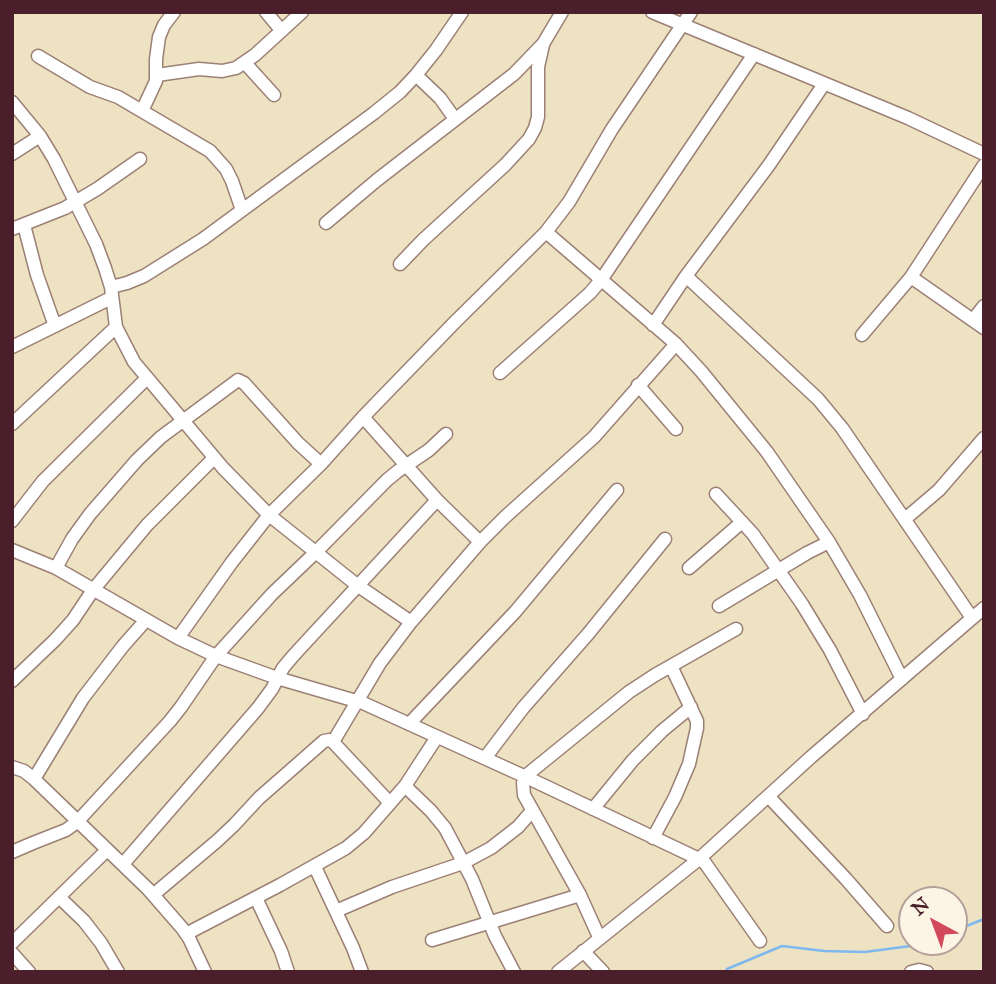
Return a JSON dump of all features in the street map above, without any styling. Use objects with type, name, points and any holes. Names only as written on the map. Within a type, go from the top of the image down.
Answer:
[{"type":"street","points":[[142,111],[154,88],[157,75],[159,37],[174,12]]},
{"type":"street","points":[[266,12],[281,30]]},
{"type":"street","points":[[157,75],[199,69],[231,70],[245,63],[302,12]]},
{"type":"street","points":[[12,347],[172,260],[363,122],[400,92],[416,75],[462,12]]},
{"type":"street","points":[[326,223],[514,74],[543,44],[562,12]]},
{"type":"street","points":[[652,12],[908,118],[984,155]]},
{"type":"street","points":[[178,638],[269,515],[546,232],[569,202],[612,129],[691,12]]},
{"type":"street","points":[[400,264],[529,139],[538,117],[538,67],[543,44]]},
{"type":"street","points":[[500,373],[590,293],[601,280],[754,54]]},
{"type":"street","points":[[38,56],[90,87],[118,97],[210,151],[226,169],[242,210]]},
{"type":"street","points":[[245,63],[274,95]]},
{"type":"street","points":[[416,75],[455,119]]},
{"type":"street","points":[[653,325],[824,84]]},
{"type":"street","points":[[12,102],[40,136],[54,159],[96,244],[106,268],[116,327],[134,362],[146,378],[214,458],[269,515],[358,586],[411,622]]},
{"type":"street","points":[[12,154],[40,136]]},
{"type":"street","points":[[55,326],[18,227],[52,215],[140,159]]},
{"type":"street","points":[[862,335],[911,277],[984,165]]},
{"type":"street","points":[[546,232],[676,344],[767,452],[829,542],[860,595],[902,679]]},
{"type":"street","points":[[686,276],[818,399],[842,428],[972,618]]},
{"type":"street","points":[[911,277],[984,328]]},
{"type":"street","points":[[973,320],[984,306]]},
{"type":"street","points":[[12,424],[116,327]]},
{"type":"street","points":[[333,742],[380,663],[411,622],[480,542],[594,437],[676,344]]},
{"type":"street","points":[[12,521],[43,481],[146,378]]},
{"type":"street","points":[[56,568],[72,539],[137,460],[161,437],[240,380],[321,464]]},
{"type":"street","points":[[638,386],[676,429]]},
{"type":"street","points":[[363,417],[437,500],[480,542]]},
{"type":"street","points":[[12,852],[66,831],[77,822],[181,708],[216,656],[272,594],[387,480],[429,450],[446,434]]},
{"type":"street","points":[[905,519],[939,489],[984,438]]},
{"type":"street","points":[[13,677],[55,640],[147,525],[214,458]]},
{"type":"street","points":[[409,724],[515,612],[617,490]]},
{"type":"street","points":[[716,494],[766,552],[802,604],[830,650],[863,714]]},
{"type":"street","points":[[123,864],[258,708],[293,656],[437,500]]},
{"type":"street","points":[[689,568],[742,522]]},
{"type":"street","points":[[485,758],[523,708],[588,634],[665,539]]},
{"type":"street","points":[[719,606],[829,542]]},
{"type":"street","points":[[12,550],[56,568],[178,638],[216,656],[277,678],[358,702],[485,758],[699,859],[705,863],[760,940]]},
{"type":"street","points":[[558,972],[699,859],[811,757],[984,608]]},
{"type":"street","points":[[34,779],[83,698],[146,620]]},
{"type":"street","points":[[600,937],[580,895],[532,811],[523,790],[523,783],[526,777],[638,686],[736,629]]},
{"type":"street","points":[[653,838],[675,797],[689,764],[696,738],[697,721],[671,666]]},
{"type":"street","points":[[593,809],[633,760],[691,707]]},
{"type":"street","points":[[186,934],[346,848],[364,833],[405,786],[436,737]]},
{"type":"street","points":[[153,895],[226,833],[259,798],[316,746],[327,740],[333,742],[390,803]]},
{"type":"street","points":[[12,767],[34,779],[153,895],[186,934],[205,972]]},
{"type":"street","points":[[405,786],[445,828],[514,972]]},
{"type":"street","points":[[769,797],[846,878],[887,926]]},
{"type":"street","points":[[336,911],[392,887],[463,863],[491,848],[518,827],[532,811]]},
{"type":"street","points":[[12,943],[107,850]]},
{"type":"street","points":[[315,867],[362,972]]},
{"type":"street","points":[[432,940],[580,895]]},
{"type":"street","points":[[59,897],[84,921],[118,972]]},
{"type":"street","points":[[256,898],[288,972]]},
{"type":"street","points":[[583,951],[603,972]]},
{"type":"street","points":[[12,953],[29,972]]},
{"type":"street","points":[[911,972],[928,972]]},
{"type":"waterway","points":[[968,925],[984,919]]},
{"type":"waterway","points":[[726,972],[727,969],[782,946],[865,952],[898,948]]}]
